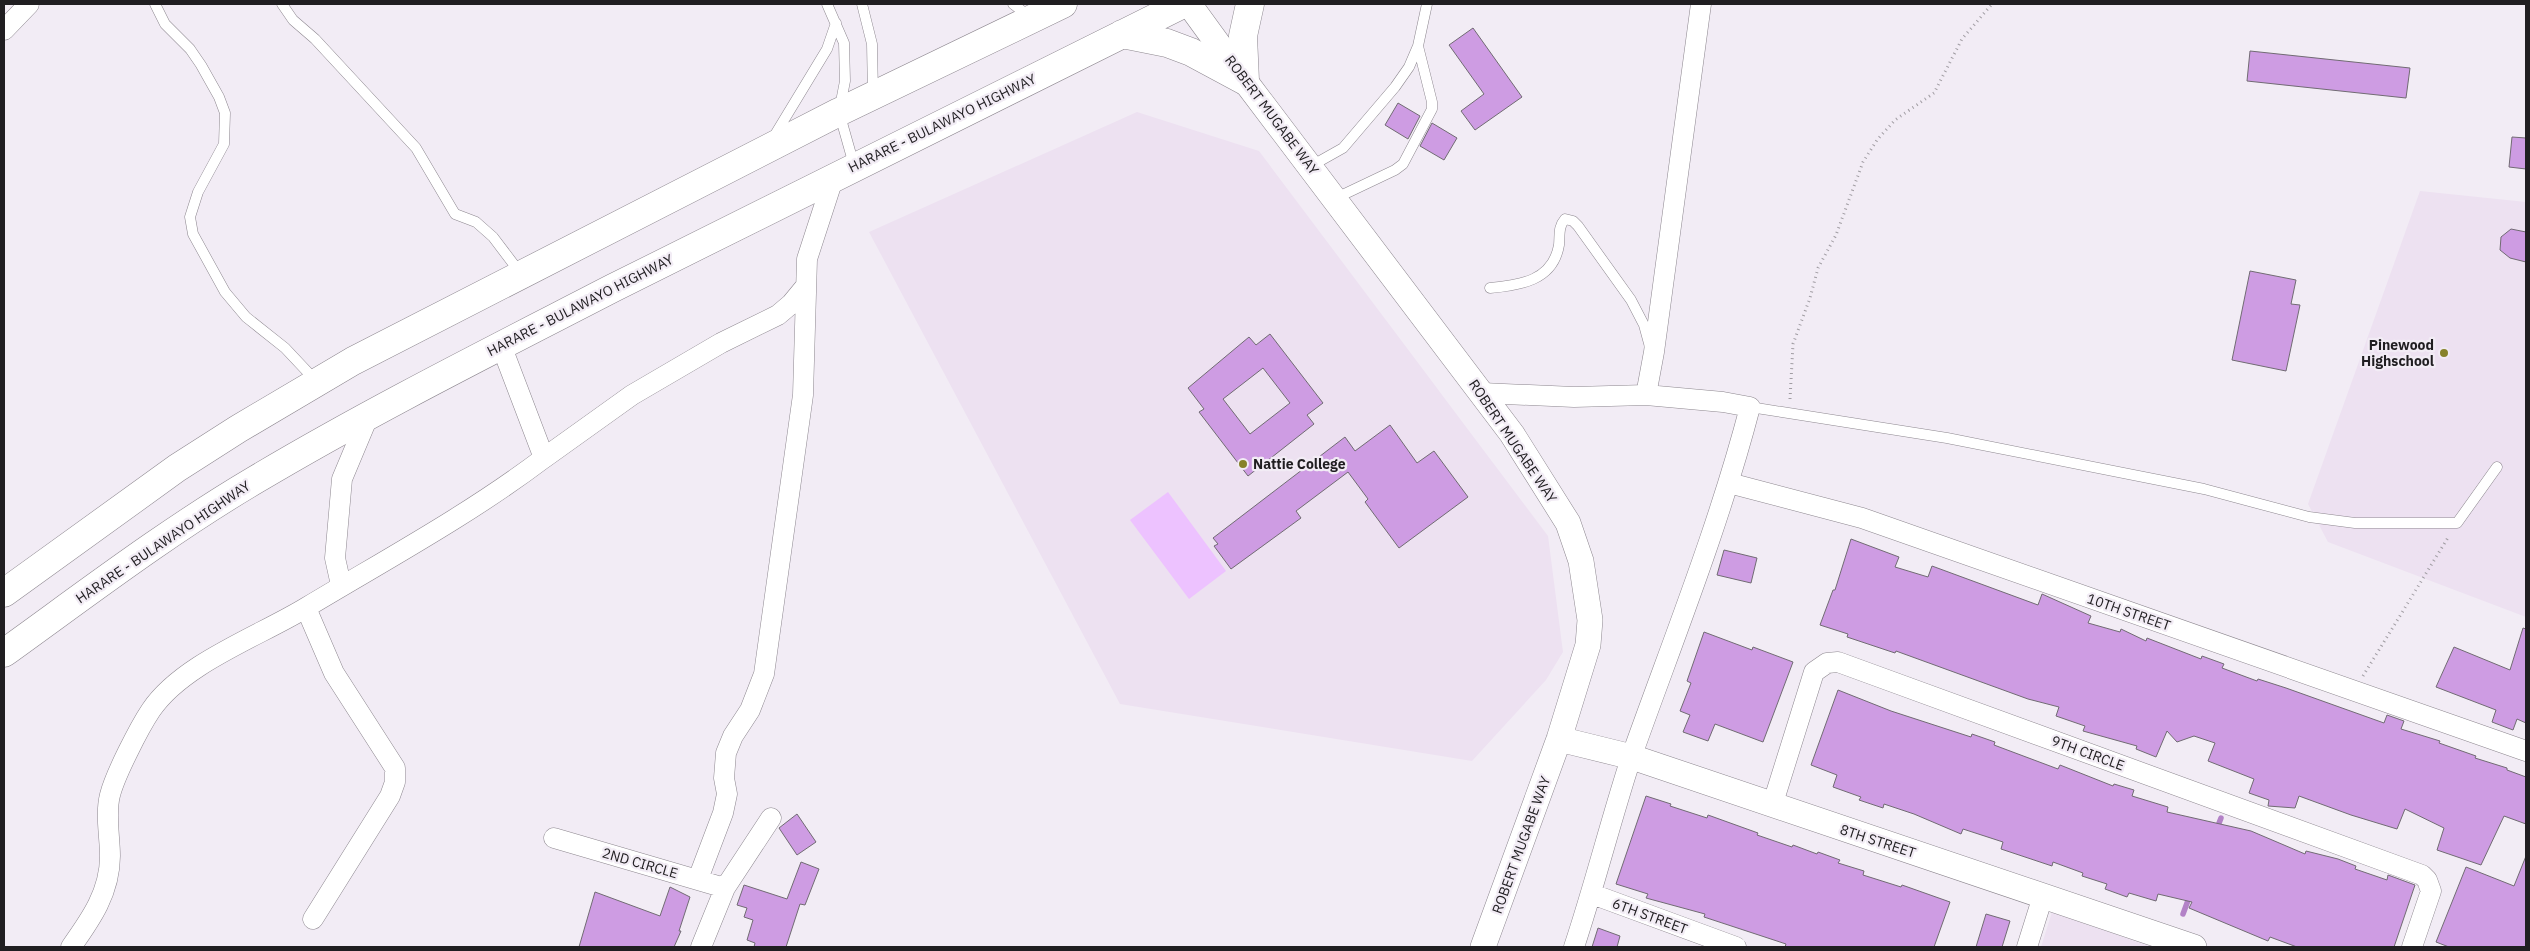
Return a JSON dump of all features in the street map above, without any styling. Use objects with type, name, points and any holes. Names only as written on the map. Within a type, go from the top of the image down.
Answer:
[{"type":"highway","points":[[4,593],[177,468],[238,429],[354,361],[839,112],[873,97],[1022,11],[1063,4]]},
{"type":"highway","name":"HARARE - BULAWAYO HIGHWAY","points":[[4,653],[196,517],[256,480],[368,417],[501,345],[844,170],[1183,4]]},
{"type":"highway","points":[[1122,34],[1167,43],[1190,52],[1245,80],[1243,36],[1250,4]]},
{"type":"street","points":[[4,30],[30,4]]},
{"type":"street","name":"ROBERT MUGABE WAY","points":[[1190,4],[1334,199],[1482,392],[1549,491],[1568,523],[1581,561],[1590,620],[1588,645],[1560,739],[1483,947]]},
{"type":"street","points":[[1646,395],[1654,352],[1701,4]]},
{"type":"street","points":[[698,879],[723,813],[727,794],[724,778],[726,753],[733,736],[750,710],[764,674],[777,594],[803,394],[807,259],[844,170]]},
{"type":"street","points":[[71,947],[92,917],[105,891],[110,856],[110,796],[151,710],[173,686],[208,661],[306,608],[521,475],[632,395],[721,343],[778,315],[791,304],[805,287]]},
{"type":"street","points":[[501,345],[544,458]]},
{"type":"street","points":[[1482,392],[1574,397],[1646,395],[1715,400],[1750,407],[1729,483],[1632,757],[1592,894],[1574,947]]},
{"type":"street","points":[[341,585],[335,558],[342,479],[368,417]]},
{"type":"street","name":"10TH STREET","points":[[1729,483],[1862,518],[2526,751]]},
{"type":"street","points":[[306,608],[334,673],[395,768],[395,782],[390,796],[312,919]]},
{"type":"street","name":"9TH CIRCLE","points":[[1772,806],[1814,672],[1827,663],[1838,662],[2422,874],[2427,880],[2431,891],[2412,947]]},
{"type":"street","name":"8TH STREET","points":[[1560,739],[1632,757],[1772,806],[2195,947]]},
{"type":"street","points":[[701,947],[726,888],[771,818]]},
{"type":"street","name":"2ND CIRCLE","points":[[554,838],[726,888]]},
{"type":"street","name":"6TH STREET","points":[[1592,894],[1736,947]]},
{"type":"street","points":[[2027,947],[2043,896]]},
{"type":"lane","points":[[155,4],[165,24],[190,49],[219,97],[225,114],[224,144],[198,192],[190,217],[193,234],[225,292],[246,317],[285,348],[318,383]]},
{"type":"lane","points":[[282,4],[293,20],[315,38],[416,148],[455,214],[476,222],[493,237],[521,275]]},
{"type":"lane","points":[[827,4],[844,43],[846,59],[839,112],[844,170]]},
{"type":"lane","points":[[862,4],[872,44],[873,97]]},
{"type":"lane","points":[[1311,166],[1338,151],[1347,143],[1395,87],[1409,67],[1418,46],[1427,4]]},
{"type":"lane","points":[[764,152],[827,49],[836,23]]},
{"type":"lane","points":[[1334,199],[1395,170],[1408,158],[1432,109],[1432,102],[1418,46]]},
{"type":"lane","points":[[1490,288],[1518,285],[1535,280],[1545,273],[1557,255],[1561,223],[1565,219],[1569,219],[1578,226],[1631,300],[1644,325],[1649,346],[1654,352]]},
{"type":"lane","points":[[1750,407],[1784,414],[1956,440],[2204,489],[2309,517],[2355,523],[2456,523],[2497,468]]},
{"type":"path","points":[[1784,414],[1792,395],[1793,344],[1810,298],[1818,268],[1836,235],[1863,162],[1877,140],[1894,120],[1934,93],[1962,39],[1992,4]]},
{"type":"path","points":[[2354,691],[2456,523]]},
{"type":"shaded area","name":"Nattie College","points":[[1137,112],[1259,151],[1548,536],[1563,652],[1546,680],[1472,761],[1120,704],[869,232]]},
{"type":"shaded area","name":"Pinewood Highschool","points":[[2420,191],[2526,202],[2526,617],[2328,542],[2308,504]]},
{"type":"shaded area","points":[[1168,492],[1226,571],[1189,599],[1130,520]]},
{"type":"shaded area","points":[[2052,912],[2152,947],[2041,947]]},
{"type":"building","points":[[1473,28],[1522,97],[1475,130],[1461,111],[1484,94],[1449,45]]},
{"type":"building","points":[[2250,51],[2410,68],[2406,98],[2247,81]]},
{"type":"building","points":[[1398,103],[1420,116],[1408,139],[1385,125]]},
{"type":"building","points":[[1432,123],[1457,138],[1444,160],[1420,146]]},
{"type":"building","points":[[2512,137],[2526,138],[2526,169],[2509,167]]},
{"type":"building","points":[[2511,229],[2526,232],[2526,262],[2510,258],[2500,250],[2501,237]]},
{"type":"building","points":[[2250,271],[2296,280],[2291,304],[2300,305],[2286,371],[2232,360]]},
{"type":"building","points":[[1270,334],[1323,403],[1307,415],[1314,424],[1248,476],[1199,412],[1204,409],[1188,388],[1249,337],[1256,345]],"holes":[[[1263,368],[1290,403],[1250,434],[1223,399]]]},
{"type":"building","points":[[1390,425],[1417,463],[1434,451],[1468,497],[1399,548],[1365,502],[1368,499],[1348,472],[1296,511],[1301,518],[1231,569],[1214,546],[1218,544],[1213,538],[1345,437],[1355,451]]},
{"type":"building","points":[[1851,539],[1899,557],[1895,567],[1928,577],[1932,566],[2038,605],[2042,594],[2091,616],[2088,623],[2120,632],[2121,629],[2146,641],[2147,638],[2201,659],[2202,656],[2224,664],[2222,668],[2257,681],[2258,679],[2286,688],[2384,723],[2387,715],[2404,721],[2401,729],[2440,741],[2439,743],[2526,777],[2526,824],[2504,816],[2481,865],[2437,850],[2444,828],[2405,809],[2397,829],[2299,796],[2295,808],[2268,806],[2269,800],[2249,793],[2254,779],[2208,761],[2215,743],[2194,736],[2177,742],[2167,731],[2156,757],[2136,749],[2137,746],[2083,731],[2085,726],[2056,716],[2059,707],[2028,699],[1896,651],[1895,653],[1847,637],[1848,634],[1820,625],[1833,590],[1835,590]]},
{"type":"building","points":[[1724,550],[1757,558],[1751,583],[1717,575]]},
{"type":"building","points":[[2523,628],[2526,629],[2526,723],[2517,719],[2513,730],[2492,722],[2496,710],[2436,687],[2454,647],[2510,670]]},
{"type":"building","points":[[1704,632],[1752,650],[1753,647],[1793,662],[1763,742],[1715,724],[1708,741],[1683,732],[1690,715],[1680,711],[1691,683],[1687,681]]},
{"type":"building","points":[[1838,690],[1891,711],[1971,737],[1972,734],[1995,742],[1994,745],[2058,769],[2060,765],[2113,786],[2114,784],[2134,790],[2132,796],[2168,807],[2167,812],[2251,831],[2305,854],[2306,851],[2338,859],[2356,866],[2355,869],[2387,880],[2388,875],[2415,885],[2394,947],[2297,947],[2270,937],[2268,941],[2189,908],[2192,902],[2158,894],[2156,901],[2129,893],[2127,897],[2105,889],[2107,884],[2082,876],[2083,873],[2053,862],[2052,866],[2001,849],[2003,842],[1963,829],[1961,834],[1914,814],[1884,804],[1883,808],[1859,800],[1861,797],[1833,787],[1837,775],[1811,765]]},
{"type":"building","points":[[1646,796],[1707,818],[1708,815],[1792,847],[1793,845],[1817,854],[1818,852],[1840,860],[1838,863],[1864,871],[1863,875],[1901,887],[1902,885],[1950,902],[1934,947],[1785,947],[1786,944],[1704,917],[1705,914],[1646,898],[1648,894],[1616,884]]},
{"type":"building","points":[[797,814],[816,842],[797,855],[779,828]]},
{"type":"building","points":[[2526,856],[2526,947],[2449,947],[2436,942],[2466,867],[2514,886]]},
{"type":"building","points":[[801,862],[819,869],[805,905],[800,904],[786,947],[754,947],[755,943],[747,940],[753,920],[744,917],[747,908],[737,905],[744,885],[787,899]]},
{"type":"building","points":[[670,887],[690,897],[679,931],[681,931],[674,947],[579,947],[595,892],[660,916]]},
{"type":"building","points":[[1986,914],[2010,921],[2002,947],[1976,947]]},
{"type":"building","points":[[1598,928],[1620,936],[1617,947],[1592,947]]},
{"type":"waterway","points":[[2216,831],[2221,818]]},
{"type":"waterway","points":[[2183,914],[2190,895]]},
{"type":"place","name":"Pinewood Highschool","points":[[2444,353]]},
{"type":"place","name":"Nattie College","points":[[1243,464]]}]
